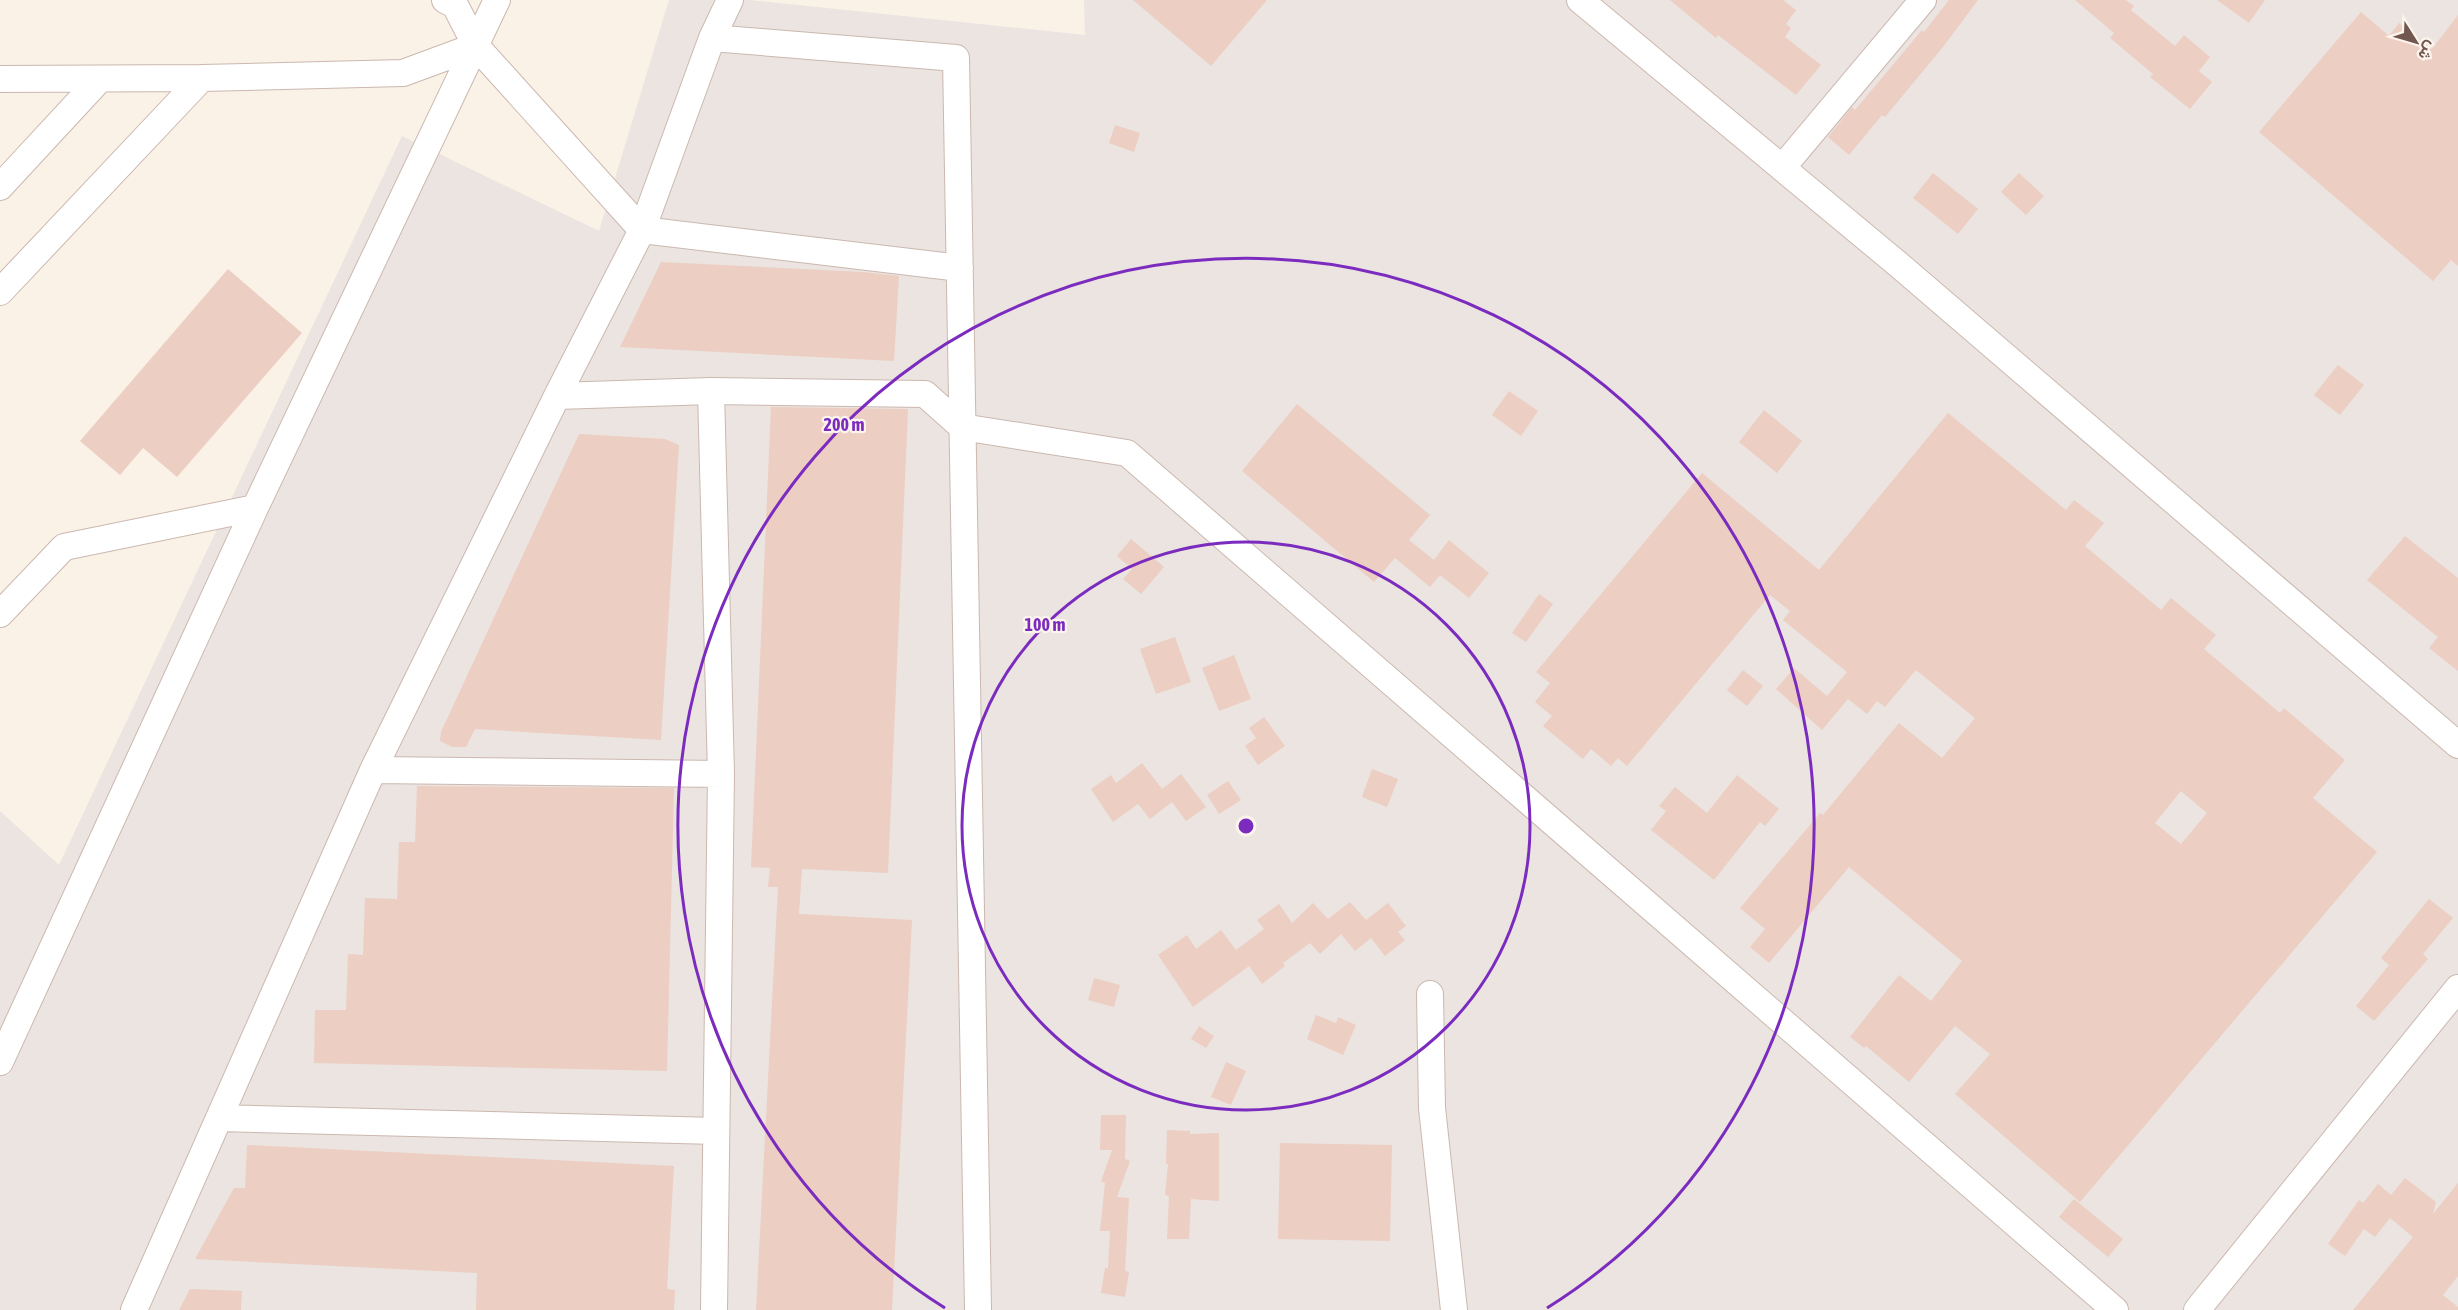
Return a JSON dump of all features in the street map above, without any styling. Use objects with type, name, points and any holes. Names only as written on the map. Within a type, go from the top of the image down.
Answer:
[{"type":"street","points":[[445,0],[455,5],[477,46],[642,230],[960,268]]},
{"type":"street","points":[[0,1062],[255,508],[497,0]]},
{"type":"street","points":[[134,1310],[374,770],[557,396],[642,230],[712,38],[730,0]]},
{"type":"street","points":[[1580,0],[1908,272],[2458,745]]},
{"type":"street","points":[[1782,168],[1923,0]]},
{"type":"street","points":[[712,38],[956,58],[978,1310]]},
{"type":"street","points":[[0,79],[202,78],[403,73],[477,46]]},
{"type":"street","points":[[0,292],[202,78]]},
{"type":"street","points":[[0,188],[100,79]]},
{"type":"street","points":[[557,396],[711,391],[925,394],[962,427],[1127,453],[2115,1310]]},
{"type":"street","points":[[711,391],[722,774],[714,1310]]},
{"type":"street","points":[[0,614],[64,547],[255,508]]},
{"type":"street","points":[[374,770],[722,774]]},
{"type":"street","points":[[2197,1310],[2458,988]]},
{"type":"street","points":[[1430,994],[1432,1108],[1454,1310]]},
{"type":"street","points":[[219,1118],[716,1131]]},
{"type":"shaded area","points":[[669,0],[750,0],[1085,35],[1084,0],[2458,0],[2458,1310],[0,1310],[0,811],[59,865],[402,136],[599,231]]},
{"type":"building","points":[[1133,0],[1267,0],[1211,66]]},
{"type":"building","points":[[1670,0],[1783,0],[1796,10],[1786,24],[1791,28],[1785,37],[1821,65],[1796,95],[1718,35],[1716,38]]},
{"type":"building","points":[[1949,0],[1978,0],[1943,47],[1885,117],[1882,115],[1849,155],[1828,137],[1852,107],[1855,110],[1922,30],[1924,32]]},
{"type":"building","points":[[2075,0],[2126,0],[2134,6],[2131,10],[2175,46],[2184,35],[2210,57],[2199,71],[2212,82],[2190,109],[2150,77],[2153,74],[2110,38],[2114,33]]},
{"type":"building","points":[[2217,0],[2265,0],[2249,23]]},
{"type":"building","points":[[2361,12],[2389,36],[2399,23],[2432,49],[2458,15],[2458,266],[2451,260],[2433,281],[2259,132]]},
{"type":"building","points":[[1115,125],[1140,133],[1134,152],[1109,143]]},
{"type":"building","points":[[1933,173],[1978,209],[1958,234],[1913,198]]},
{"type":"building","points":[[2019,173],[2044,196],[2026,215],[2001,192]]},
{"type":"building","points":[[661,262],[863,272],[899,276],[894,361],[620,347]]},
{"type":"building","points":[[228,269],[302,333],[177,477],[143,448],[120,475],[80,441]]},
{"type":"building","points":[[2338,365],[2364,385],[2340,415],[2314,395]]},
{"type":"building","points":[[1509,391],[1538,411],[1521,436],[1492,415]]},
{"type":"building","points":[[1297,404],[1430,515],[1409,540],[1434,560],[1449,540],[1489,573],[1469,598],[1440,575],[1430,587],[1395,558],[1374,582],[1242,471]]},
{"type":"building","points":[[771,407],[908,409],[888,873],[802,869],[799,914],[912,920],[892,1310],[756,1310],[778,887],[768,887],[770,868],[751,867]]},
{"type":"building","points":[[1764,410],[1802,441],[1777,473],[1739,442]]},
{"type":"building","points":[[1948,413],[2066,510],[2074,500],[2104,523],[2085,546],[2161,610],[2171,598],[2216,635],[2204,649],[2280,713],[2284,708],[2345,760],[2313,798],[2377,852],[2080,1202],[1955,1094],[1990,1054],[1955,1026],[1909,1082],[1866,1046],[1864,1048],[1850,1037],[1899,975],[1931,1001],[1962,961],[1849,867],[1769,963],[1750,947],[1765,929],[1740,908],[1820,813],[1823,815],[1899,723],[1942,758],[1975,718],[1916,670],[1885,707],[1877,701],[1867,714],[1848,699],[1822,730],[1776,689],[1794,668],[1827,696],[1847,672],[1783,620],[1790,611],[1770,595],[1627,766],[1618,758],[1611,766],[1591,749],[1583,759],[1543,726],[1552,716],[1535,702],[1550,683],[1536,672],[1702,473],[1819,570]],"holes":[[[2181,791],[2207,813],[2181,844],[2155,823]]]},
{"type":"building","points":[[579,434],[665,439],[679,445],[661,740],[475,729],[466,747],[452,747],[440,741],[441,732]]},
{"type":"building","points":[[2405,536],[2458,578],[2458,671],[2429,648],[2438,637],[2367,580]]},
{"type":"building","points":[[1131,539],[1164,567],[1141,594],[1123,579],[1132,569],[1117,556]]},
{"type":"building","points":[[1539,594],[1553,604],[1526,642],[1512,633]]},
{"type":"building","points":[[1175,637],[1191,682],[1156,694],[1140,649]]},
{"type":"building","points":[[1234,655],[1251,699],[1219,711],[1202,668]]},
{"type":"building","points":[[1743,670],[1763,686],[1747,706],[1727,690]]},
{"type":"building","points":[[1264,717],[1285,746],[1258,765],[1245,746],[1256,738],[1249,728]]},
{"type":"building","points":[[1142,763],[1162,789],[1181,774],[1206,807],[1186,821],[1172,802],[1150,819],[1138,804],[1113,822],[1091,789],[1111,775],[1116,783]]},
{"type":"building","points":[[1372,769],[1398,779],[1387,807],[1362,797]]},
{"type":"building","points":[[1737,775],[1779,809],[1765,826],[1760,822],[1714,880],[1651,830],[1666,811],[1659,806],[1675,787],[1707,813]]},
{"type":"building","points":[[1228,781],[1241,800],[1219,814],[1207,795]]},
{"type":"building","points":[[417,786],[674,788],[667,1071],[314,1063],[315,1010],[346,1010],[348,954],[363,955],[365,898],[397,899],[399,842],[415,842]]},
{"type":"building","points":[[2429,899],[2453,918],[2423,954],[2428,959],[2374,1021],[2356,1006],[2389,965],[2381,958]]},
{"type":"building","points":[[1350,902],[1366,920],[1388,903],[1406,926],[1398,932],[1405,940],[1385,956],[1371,938],[1355,951],[1341,934],[1320,954],[1310,943],[1283,963],[1285,966],[1262,984],[1249,966],[1193,1007],[1158,955],[1187,935],[1196,949],[1221,930],[1236,950],[1264,929],[1257,920],[1279,904],[1292,923],[1313,903],[1328,919]]},
{"type":"building","points":[[1094,978],[1120,985],[1114,1007],[1088,1000]]},
{"type":"building","points":[[1316,1015],[1336,1023],[1338,1017],[1356,1025],[1343,1055],[1307,1039]]},
{"type":"building","points":[[1199,1026],[1214,1036],[1206,1048],[1191,1039]]},
{"type":"building","points":[[1226,1062],[1246,1071],[1231,1105],[1211,1097]]},
{"type":"building","points":[[1101,1115],[1126,1115],[1125,1159],[1130,1161],[1117,1197],[1129,1198],[1125,1271],[1129,1272],[1125,1297],[1101,1293],[1105,1268],[1108,1268],[1110,1231],[1100,1231],[1105,1183],[1101,1181],[1112,1150],[1100,1150]]},
{"type":"building","points":[[1167,1130],[1190,1131],[1190,1134],[1219,1133],[1219,1201],[1191,1199],[1189,1239],[1167,1239],[1169,1196],[1165,1195],[1168,1164],[1166,1164]]},
{"type":"building","points":[[1280,1143],[1392,1145],[1390,1241],[1278,1239]]},
{"type":"building","points":[[247,1145],[674,1166],[667,1289],[675,1290],[674,1310],[476,1310],[477,1273],[195,1259],[234,1188],[245,1188]]},
{"type":"building","points":[[2405,1178],[2436,1202],[2433,1214],[2458,1183],[2458,1276],[2443,1295],[2458,1307],[2458,1310],[2353,1310],[2413,1237],[2390,1218],[2375,1237],[2364,1229],[2345,1256],[2328,1244],[2359,1200],[2363,1203],[2378,1184],[2391,1195]]},
{"type":"building","points":[[2074,1199],[2123,1239],[2108,1257],[2059,1217]]},
{"type":"building","points":[[190,1289],[242,1291],[241,1310],[179,1310]]}]
